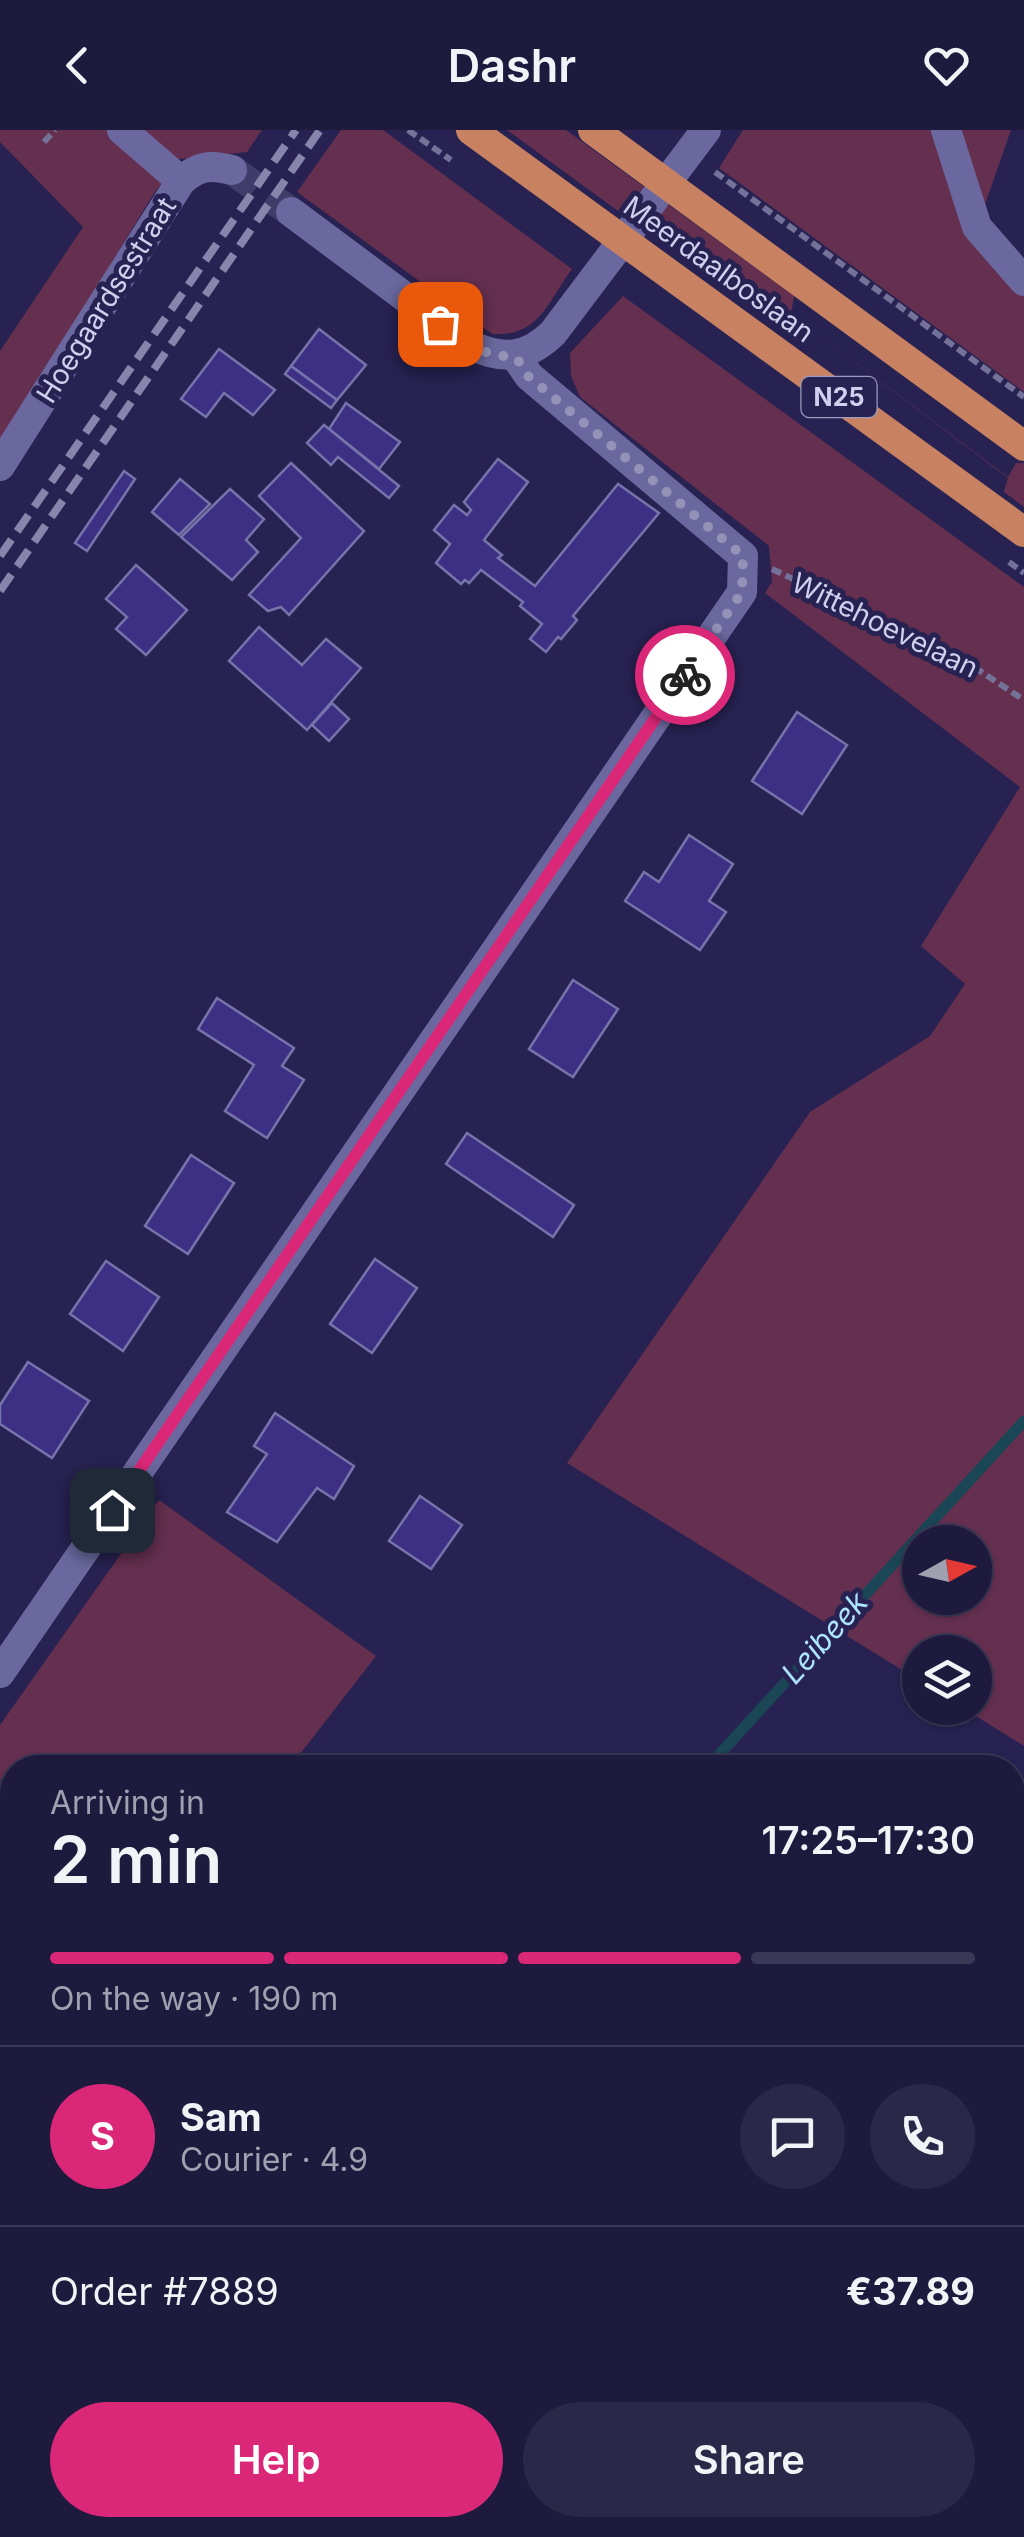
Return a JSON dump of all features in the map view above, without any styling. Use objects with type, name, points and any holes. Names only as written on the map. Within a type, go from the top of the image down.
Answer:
[{"type":"highway","name":"Meerdaalboslaan","points":[[472,130],[1024,532]]},
{"type":"highway","name":"Meerdaalboslaan","points":[[593,130],[1024,446]]},
{"type":"street","points":[[122,130],[181,181]]},
{"type":"street","points":[[291,212],[468,344],[491,355],[516,357],[537,348],[553,333],[706,130]]},
{"type":"street","points":[[946,130],[977,226],[1024,281]]},
{"type":"street","name":"Hoegaardsestraat","points":[[0,466],[181,181],[195,169],[214,165],[232,170]]},
{"type":"street","points":[[0,1673],[742,592],[743,556],[528,376],[516,357]]},
{"type":"path","points":[[44,142],[55,130]]},
{"type":"path","points":[[716,173],[1024,397]]},
{"type":"path","name":"Wittehoevelaan","points":[[743,556],[959,656],[1024,700]]},
{"type":"shaded area","points":[[0,130],[262,130],[247,152],[179,159],[151,198],[0,445],[0,351],[83,227],[0,142]]},
{"type":"shaded area","points":[[341,130],[383,130],[572,269],[540,315],[521,330],[492,334],[297,192]]},
{"type":"shaded area","points":[[507,130],[566,130],[794,296],[791,314],[777,327]]},
{"type":"shaded area","points":[[743,130],[1011,130],[977,227],[995,271],[1024,296],[1024,392],[719,168]]},
{"type":"shaded area","points":[[623,296],[1024,587],[1024,1746],[990,1725],[992,1635],[902,1635],[902,1670],[567,1463],[810,1112],[930,1036],[965,984],[921,946],[1020,787],[765,593],[772,582],[769,546],[580,397],[571,376],[570,353]]},
{"type":"shaded area","points":[[791,314],[1008,477],[1016,463],[1024,463],[1024,507],[1004,492],[1008,478]]},
{"type":"shaded area","points":[[159,1500],[376,1656],[299,1755],[0,1755],[0,1725]]},
{"type":"building","points":[[319,329],[366,365],[337,400],[291,366]]},
{"type":"building","points":[[219,349],[275,390],[253,415],[224,393],[206,417],[181,399]]},
{"type":"building","points":[[291,366],[337,400],[331,408],[285,374]]},
{"type":"building","points":[[346,403],[400,442],[379,469],[329,429]]},
{"type":"building","points":[[324,425],[399,486],[389,498],[338,457],[331,465],[307,443]]},
{"type":"building","points":[[498,459],[528,482],[484,540],[502,555],[498,558],[535,586],[618,484],[659,513],[573,616],[577,620],[546,652],[530,639],[542,624],[520,606],[523,602],[481,570],[469,583],[465,580],[461,584],[436,563],[450,544],[434,530],[454,505],[467,515],[471,510],[464,502]]},
{"type":"building","points":[[291,463],[364,531],[289,615],[281,607],[268,611],[249,595],[301,538],[259,496]]},
{"type":"building","points":[[124,471],[135,479],[87,551],[75,543]]},
{"type":"building","points":[[180,479],[210,504],[179,535],[152,512]]},
{"type":"building","points":[[230,489],[264,519],[246,540],[258,552],[232,580],[181,537]]},
{"type":"building","points":[[136,565],[187,610],[146,655],[116,629],[127,617],[106,599]]},
{"type":"building","points":[[259,627],[302,665],[326,639],[361,668],[307,730],[229,661]]},
{"type":"building","points":[[332,703],[349,719],[329,741],[312,725]]},
{"type":"building","points":[[797,712],[847,745],[802,814],[752,781]]},
{"type":"building","points":[[689,835],[733,864],[709,901],[726,912],[700,950],[625,901],[644,872],[659,882]]},
{"type":"building","points":[[573,980],[618,1009],[573,1077],[529,1049]]},
{"type":"building","points":[[217,998],[294,1048],[282,1066],[304,1080],[267,1138],[225,1111],[254,1065],[198,1029]]},
{"type":"building","points":[[467,1133],[574,1205],[553,1237],[446,1164]]},
{"type":"building","points":[[191,1155],[234,1183],[188,1254],[145,1226]]},
{"type":"building","points":[[375,1259],[417,1288],[372,1353],[330,1324]]},
{"type":"building","points":[[106,1261],[159,1297],[123,1351],[70,1314]]},
{"type":"building","points":[[28,1362],[89,1401],[52,1458],[0,1424],[0,1405]]},
{"type":"building","points":[[275,1413],[354,1466],[334,1499],[317,1488],[277,1542],[227,1512],[267,1454],[254,1446]]},
{"type":"building","points":[[420,1496],[462,1525],[431,1569],[389,1541]]},
{"type":"waterway","name":"Leibeek","points":[[719,1755],[1024,1421]]},
{"type":"tunnel","points":[[232,170],[291,212]]},
{"type":"railway","points":[[0,556],[296,130]]},
{"type":"railway","points":[[0,591],[320,130]]},
{"type":"way so far","points":[[440,324],[491,355],[516,357],[528,376],[743,556],[742,592],[685,675]]},
{"type":"route","points":[[112,1510],[685,675]]}]
